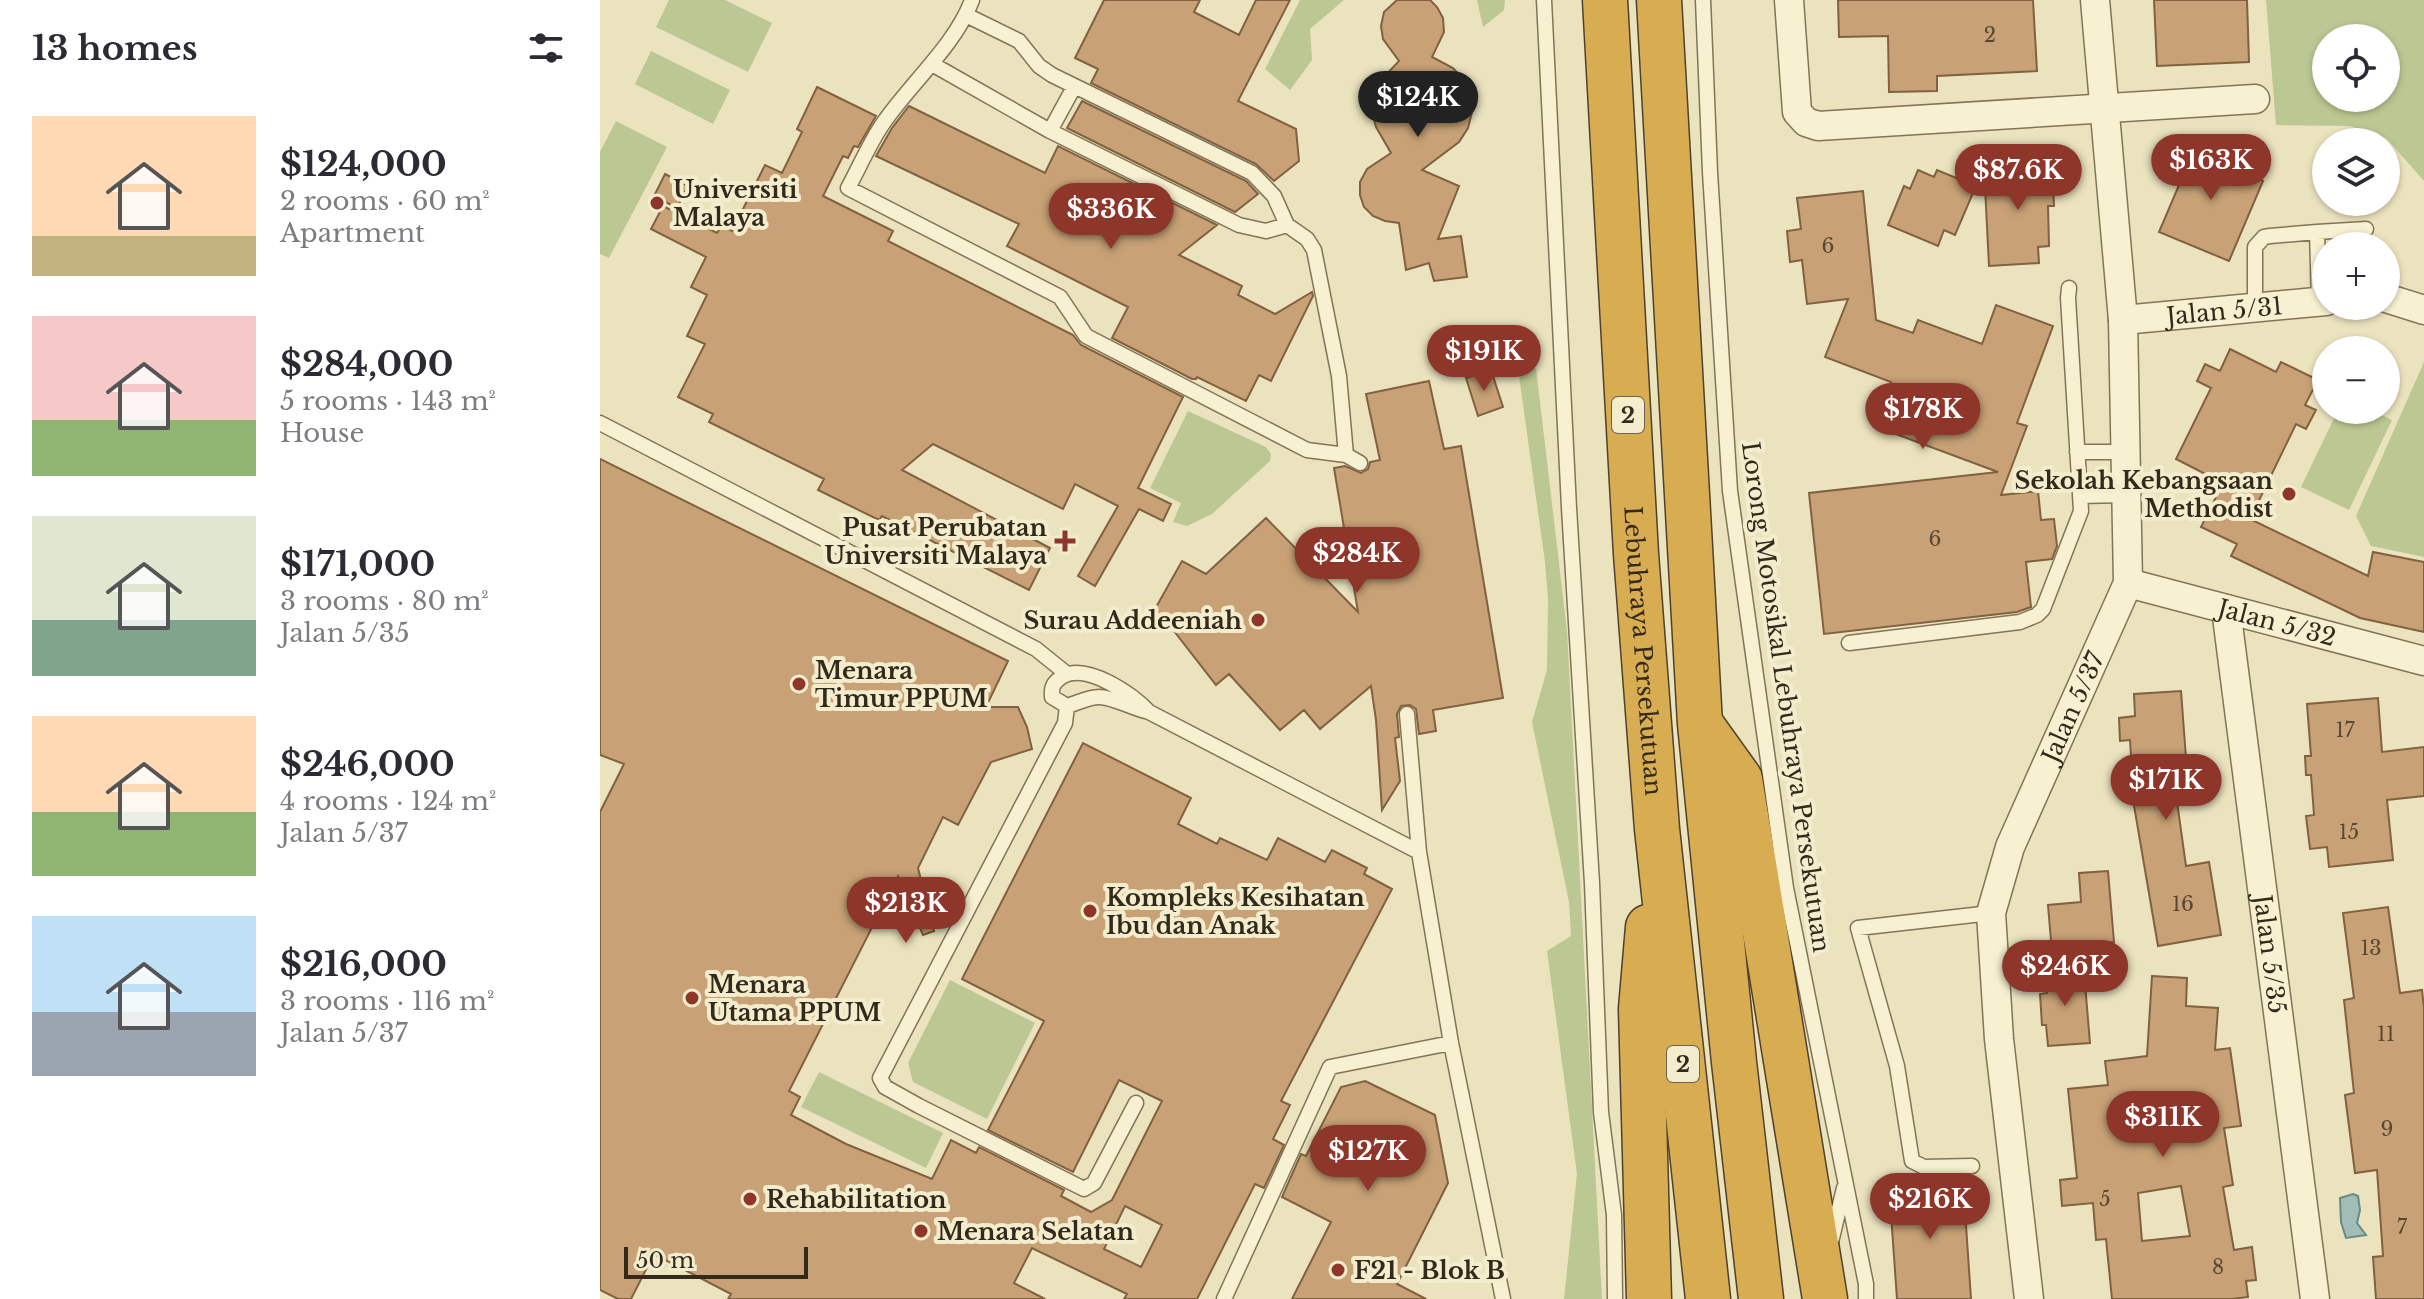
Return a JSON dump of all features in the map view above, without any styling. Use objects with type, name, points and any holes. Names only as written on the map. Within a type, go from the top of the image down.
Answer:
[{"type":"highway","name":"Lebuhraya Persekutuan","points":[[1605,0],[1636,554],[1657,829],[1708,1299]]},
{"type":"highway","name":"2","points":[[1659,0],[1700,724],[1761,1299]]},
{"type":"highway","points":[[1700,724],[1740,779],[1824,1288]]},
{"type":"highway","points":[[1637,1289],[1641,1009],[1657,829]]},
{"type":"street","points":[[1789,0],[1797,112],[1806,122],[1818,126],[2255,99]]},
{"type":"street","name":"Jalan 5/37","points":[[2029,1299],[1999,1039],[1991,913],[2010,847],[2128,583],[2123,320],[2095,0]]},
{"type":"street","name":"Jalan 5/31","points":[[2123,320],[2312,302]]},
{"type":"street","points":[[2400,302],[2424,310]]},
{"type":"street","name":"Jalan 5/32","points":[[2128,583],[2424,661]]},
{"type":"street","name":"Jalan 5/35","points":[[2226,609],[2315,1299]]},
{"type":"lane","points":[[972,0],[966,15],[932,64],[882,124],[848,188],[1060,297],[1086,336],[1307,450],[1346,455],[1360,463]]},
{"type":"lane","points":[[1544,0],[1569,508],[1592,883],[1601,1112],[1614,1234],[1615,1299]]},
{"type":"lane","name":"Lorong Motosikal Lebuhraya Persekutuan","points":[[1703,0],[1710,172],[1730,491],[1786,888],[1866,1284],[1866,1299]]},
{"type":"lane","points":[[966,15],[1019,41],[1039,66],[1074,87],[1252,173],[1274,196],[1287,225],[1307,239],[1314,250],[1339,376],[1346,455]]},
{"type":"lane","points":[[932,64],[1050,131],[1239,225],[1266,231],[1287,225]]},
{"type":"lane","points":[[1050,131],[1074,87]]},
{"type":"lane","points":[[2317,232],[2366,229]]},
{"type":"lane","points":[[2255,308],[2253,255],[2258,241],[2270,236],[2312,232]]},
{"type":"lane","points":[[1849,643],[2020,622],[2037,615],[2047,601],[2079,520],[2069,288]]},
{"type":"lane","points":[[600,423],[1036,649],[1067,674]]},
{"type":"lane","points":[[2077,452],[2125,452]]},
{"type":"lane","points":[[2080,496],[2126,495]]},
{"type":"lane","points":[[1149,712],[1138,700],[1096,676],[1067,674],[1054,683],[1051,690],[1052,697],[1067,706],[1104,697],[1149,712],[1419,852]]},
{"type":"lane","points":[[1067,706],[1065,723],[880,1078],[885,1087],[919,1106],[1084,1189],[1094,1183],[1136,1103]]},
{"type":"lane","points":[[1407,714],[1419,852],[1451,1043],[1503,1299]]},
{"type":"lane","points":[[1972,1166],[1924,1167],[1912,1161],[1897,1066],[1858,928],[1991,913]]},
{"type":"lane","points":[[1224,1299],[1330,1067],[1451,1043]]},
{"type":"lane","points":[[1824,1288],[1845,1184]]},
{"type":"lane","points":[[1614,1234],[1637,1289]]},
{"type":"green space","points":[[669,0],[725,0],[772,23],[748,72],[656,27]]},
{"type":"green space","points":[[1300,0],[1344,0],[1310,29],[1312,60],[1290,90],[1265,69]]},
{"type":"green space","points":[[1477,0],[1505,0],[1504,10],[1483,27]]},
{"type":"green space","points":[[2266,0],[2424,0],[2424,181],[2400,154],[2400,128],[2276,125]]},
{"type":"green space","points":[[651,51],[730,90],[713,124],[635,84]]},
{"type":"green space","points":[[616,121],[667,147],[609,258],[600,254],[600,152]]},
{"type":"green space","points":[[2424,362],[2424,557],[2371,546],[2356,516],[2397,424],[2400,424],[2400,416]]},
{"type":"green space","points":[[1536,368],[1567,631],[1602,1299],[1564,1299],[1577,1174],[1547,951],[1571,936],[1569,902],[1532,722],[1547,670],[1548,599],[1519,376]]},
{"type":"green space","points":[[1188,411],[1266,447],[1271,454],[1270,461],[1212,514],[1187,526],[1173,522],[1181,503],[1150,488]]},
{"type":"green space","points":[[2331,424],[2390,424],[2349,510],[2301,487]]},
{"type":"green space","points":[[950,980],[1035,1023],[987,1119],[913,1082],[908,1063]]},
{"type":"green space","points":[[819,1072],[943,1133],[926,1168],[801,1107]]},
{"type":"water","points":[[2353,1194],[2358,1196],[2360,1210],[2357,1223],[2366,1235],[2346,1238],[2341,1222],[2340,1198]]},
{"type":"building","points":[[1104,0],[1200,0],[1194,12],[1239,35],[1256,0],[1290,0],[1238,101],[1296,129],[1299,161],[1274,181],[1256,164],[1091,83],[1098,69],[1075,58]]},
{"type":"building","points":[[1397,0],[1430,0],[1437,7],[1443,18],[1444,32],[1432,57],[1453,68],[1464,80],[1471,95],[1472,112],[1468,128],[1459,142],[1422,170],[1459,186],[1438,239],[1461,236],[1467,277],[1434,281],[1429,263],[1406,270],[1399,223],[1373,216],[1364,207],[1360,195],[1360,182],[1367,169],[1391,153],[1376,127],[1372,111],[1374,94],[1381,80],[1399,61],[1383,39],[1381,26],[1384,12]]},
{"type":"building","points":[[1838,0],[2033,0],[2037,71],[1937,76],[1937,91],[1889,92],[1888,36],[1839,37]]},
{"type":"building","points":[[2154,0],[2247,0],[2249,62],[2157,66]]},
{"type":"building","points":[[817,87],[876,116],[858,147],[854,146],[848,158],[843,156],[823,196],[893,231],[888,241],[1073,335],[1081,345],[1183,397],[1138,488],[1171,504],[1163,521],[1139,509],[1095,586],[1078,576],[1118,506],[1075,484],[1063,509],[933,444],[902,470],[1050,548],[1029,590],[882,516],[879,520],[818,490],[824,479],[709,422],[713,414],[678,397],[705,344],[687,336],[707,295],[691,287],[706,257],[651,229],[663,206],[717,233],[722,225],[732,231],[765,165],[782,173],[802,132],[797,129]]},
{"type":"building","points":[[1082,101],[1246,181],[1258,194],[1235,212],[1067,128]]},
{"type":"building","points":[[909,106],[1045,173],[1058,146],[1217,225],[1179,255],[1242,286],[1238,295],[1275,314],[1312,292],[1313,296],[1271,381],[1259,375],[1246,401],[1197,377],[1192,379],[1112,338],[1128,307],[1007,246],[1019,224],[876,156]]},
{"type":"building","points":[[2199,138],[2235,152],[2229,167],[2263,181],[2229,261],[2159,232]]},
{"type":"building","points":[[2052,164],[2054,206],[2048,206],[2049,246],[2038,247],[2039,263],[1989,266],[1984,167]]},
{"type":"building","points":[[1918,170],[1934,177],[1937,170],[1976,186],[1955,235],[1944,230],[1938,246],[1888,225],[1904,186],[1910,189]]},
{"type":"building","points":[[665,174],[688,186],[677,208],[654,196]]},
{"type":"building","points":[[1863,191],[1876,320],[1913,333],[1918,320],[1982,344],[1996,305],[2053,326],[2017,423],[2027,426],[2001,495],[2038,491],[2041,520],[2054,519],[2057,546],[2052,559],[2026,562],[2031,607],[2017,612],[1824,634],[1809,493],[1998,472],[1874,426],[1891,382],[1825,357],[1848,299],[1807,304],[1802,260],[1790,262],[1787,231],[1801,229],[1797,198]]},
{"type":"building","points":[[2230,349],[2276,372],[2281,362],[2312,377],[2312,392],[2305,405],[2312,408],[2312,418],[2306,429],[2296,424],[2250,519],[2368,576],[2373,552],[2424,562],[2424,632],[2360,618],[2231,556],[2237,544],[2201,527],[2223,483],[2176,459],[2211,388],[2197,381],[2205,364],[2220,371]]},
{"type":"building","points":[[1491,370],[1503,407],[1478,416],[1466,378]]},
{"type":"building","points":[[1429,381],[1444,449],[1461,446],[1503,698],[1433,710],[1436,731],[1419,734],[1416,709],[1410,705],[1401,706],[1397,714],[1399,737],[1395,738],[1400,781],[1382,810],[1371,686],[1320,729],[1304,710],[1280,730],[1229,674],[1216,685],[1170,626],[1151,616],[1182,561],[1206,574],[1266,518],[1358,612],[1334,468],[1345,466],[1361,473],[1368,469],[1370,462],[1380,460],[1366,394]]},
{"type":"building","points":[[600,459],[1008,661],[986,707],[1018,707],[1032,749],[991,762],[958,825],[943,817],[918,868],[934,931],[923,935],[898,876],[789,1091],[800,1097],[791,1115],[846,1144],[932,1179],[951,1140],[976,1153],[979,1147],[1064,1190],[1061,1196],[1091,1212],[1112,1200],[1162,1101],[1119,1080],[1073,1172],[988,1130],[1044,1021],[962,979],[1083,743],[1191,798],[1178,824],[1217,844],[1220,838],[1267,860],[1278,838],[1325,862],[1332,850],[1367,868],[1364,874],[1392,889],[1281,1101],[1290,1105],[1273,1139],[1284,1145],[1264,1188],[1255,1184],[1197,1299],[1124,1299],[1127,1294],[1032,1248],[1014,1283],[1045,1299],[728,1299],[731,1294],[654,1254],[631,1299],[618,1299],[600,1290],[600,812],[624,764],[600,755]],"holes":[[[1125,1206],[1162,1225],[1141,1267],[1104,1249]]]},
{"type":"building","points":[[2181,691],[2186,758],[2171,759],[2186,866],[2209,862],[2221,935],[2158,946],[2131,788],[2130,740],[2120,741],[2119,718],[2135,716],[2134,694]]},
{"type":"building","points":[[2378,698],[2382,752],[2424,747],[2424,796],[2387,800],[2393,860],[2329,867],[2327,847],[2310,849],[2306,816],[2314,815],[2311,775],[2306,775],[2305,756],[2311,756],[2307,704]]},
{"type":"building","points":[[2108,871],[2114,942],[2082,945],[2083,960],[2053,965],[2048,905],[2081,902],[2079,873]]},
{"type":"building","points":[[2388,907],[2400,993],[2422,990],[2424,1008],[2424,1299],[2376,1299],[2373,1257],[2383,1256],[2377,1170],[2355,1173],[2345,1095],[2354,1093],[2344,1000],[2354,998],[2343,913]]},
{"type":"building","points":[[2045,970],[2084,972],[2090,1043],[2048,1046],[2046,1025],[2042,1025],[2040,994],[2047,993]]},
{"type":"building","points":[[2152,976],[2187,978],[2186,1006],[2218,1008],[2215,1050],[2230,1048],[2241,1126],[2224,1128],[2233,1185],[2223,1187],[2234,1250],[2252,1247],[2256,1280],[2246,1281],[2248,1297],[2112,1299],[2106,1239],[2096,1240],[2093,1203],[2062,1206],[2060,1180],[2077,1178],[2068,1089],[2108,1085],[2105,1061],[2147,1056]],"holes":[[[2181,1186],[2190,1236],[2142,1241],[2138,1193]]]},
{"type":"building","points":[[1365,1081],[1435,1115],[1448,1183],[1397,1284],[1426,1299],[1292,1299],[1331,1222],[1282,1197],[1301,1154],[1306,1156],[1341,1087]]},
{"type":"building","points":[[1963,1181],[1971,1299],[1897,1299],[1889,1186]]},
{"type":"place","name":"Universiti Malaya","points":[[657,203]]},
{"type":"place","name":"Sekolah Kebangsaan Methodist","points":[[2289,494]]},
{"type":"place","name":"Pusat Perubatan Universiti Malaya","points":[[1065,541]]},
{"type":"place","name":"Surau Addeeniah","points":[[1258,620]]},
{"type":"place","name":"Menara Timur PPUM","points":[[799,684]]},
{"type":"place","name":"Kompleks Kesihatan Ibu dan Anak","points":[[1090,911]]},
{"type":"place","name":"Menara Utama PPUM","points":[[692,998]]},
{"type":"place","name":"Rehabilitation","points":[[750,1199]]},
{"type":"place","name":"Menara Selatan","points":[[921,1231]]},
{"type":"place","name":"F21 - Blok B","points":[[1338,1270]]}]
